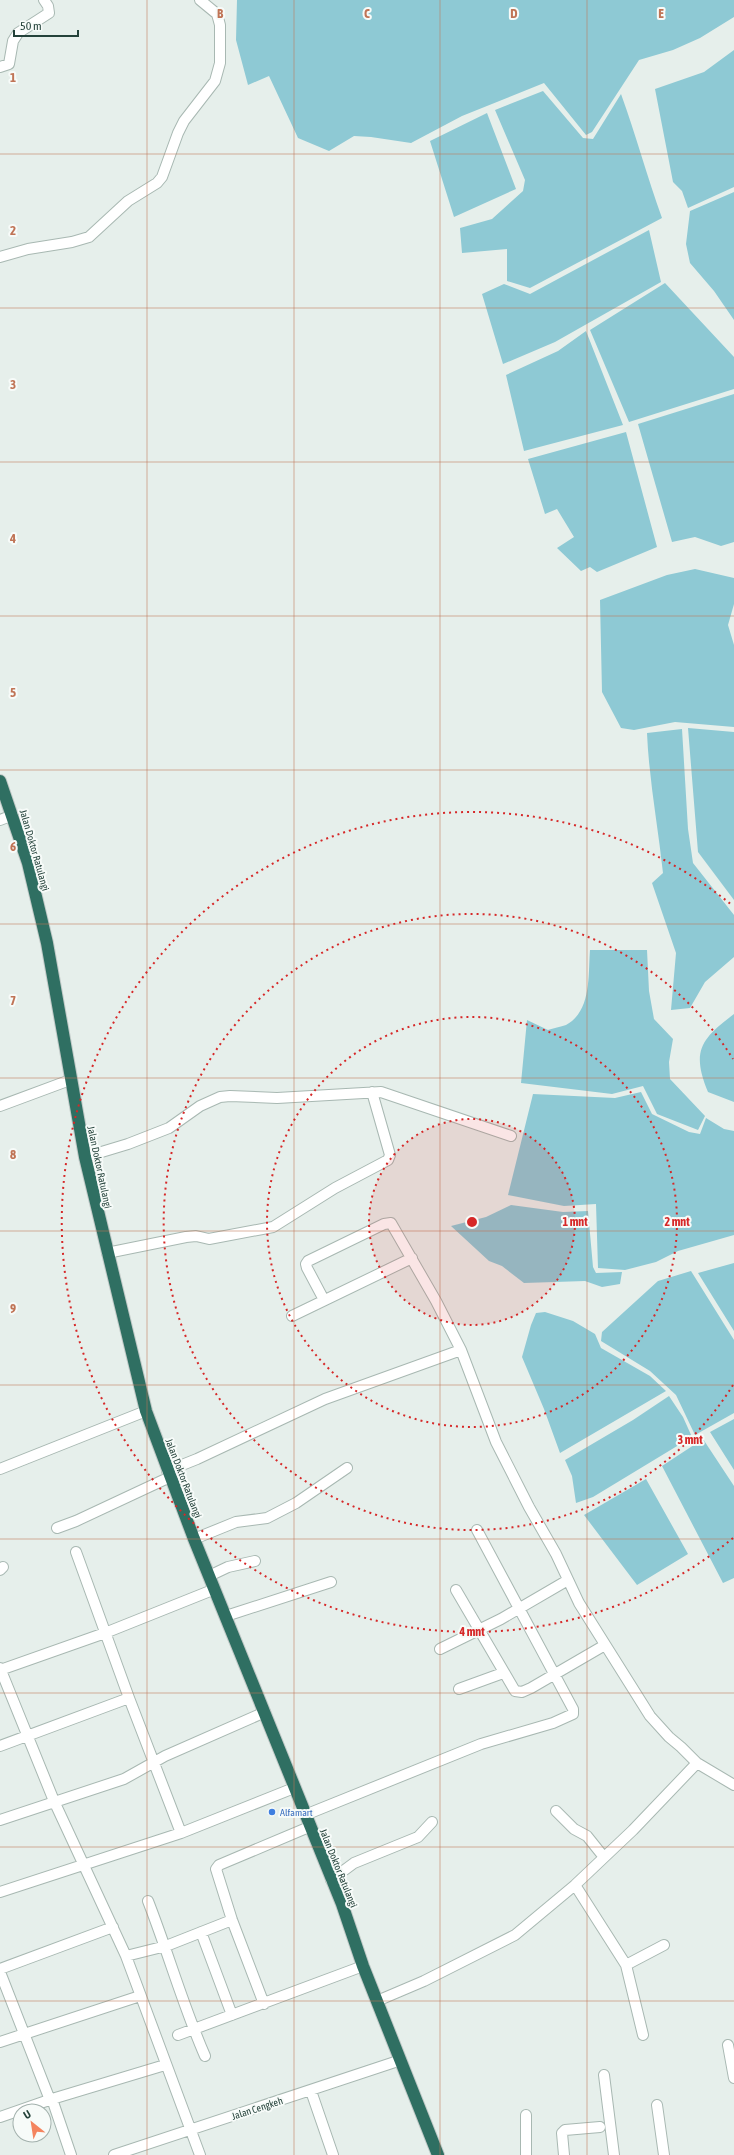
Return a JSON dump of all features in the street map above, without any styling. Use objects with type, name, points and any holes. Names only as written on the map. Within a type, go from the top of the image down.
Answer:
[{"type":"highway","name":"Jalan Doktor Ratulangi","points":[[0,781],[13,815],[28,863],[46,943],[85,1157],[146,1411],[194,1539],[265,1712],[304,1815],[342,1904],[376,2002],[401,2060],[438,2155]]},
{"type":"street","points":[[0,68],[9,64],[13,41],[18,33],[49,13],[48,6],[44,0]]},
{"type":"street","points":[[0,257],[89,237],[96,232],[120,207],[162,177],[184,121],[215,81],[220,63],[220,25],[217,14],[200,0]]},
{"type":"street","points":[[0,820],[13,815]]},
{"type":"street","points":[[0,1106],[70,1080]]},
{"type":"street","points":[[107,1252],[186,1237],[196,1236],[209,1239],[273,1227],[335,1188],[388,1160],[390,1155],[372,1092]]},
{"type":"street","points":[[85,1157],[128,1144],[169,1128],[200,1106],[220,1097],[277,1098],[381,1092],[511,1136]]},
{"type":"street","points":[[324,1300],[306,1264],[312,1258],[351,1239],[389,1222],[393,1225],[461,1350],[496,1442],[568,1580],[605,1645],[660,1728],[697,1763],[734,1785]]},
{"type":"street","points":[[292,1316],[412,1258]]},
{"type":"street","points":[[58,1528],[76,1521],[197,1459],[325,1399],[461,1350]]},
{"type":"street","points":[[0,1469],[146,1411]]},
{"type":"street","points":[[194,1539],[236,1522],[267,1518],[296,1503],[347,1468]]},
{"type":"street","points":[[304,1815],[481,1744],[566,1719],[573,1714],[573,1709],[556,1674],[477,1530]]},
{"type":"street","points":[[76,1552],[129,1698],[181,1833]]},
{"type":"street","points":[[209,1576],[228,1567],[255,1561]]},
{"type":"street","points":[[440,1648],[479,1631],[520,1609],[568,1580]]},
{"type":"street","points":[[226,1616],[331,1582]]},
{"type":"street","points":[[200,2155],[189,2130],[126,1956],[54,1801],[0,1670],[105,1633],[215,1588]]},
{"type":"street","points":[[456,1590],[512,1689],[518,1692],[531,1688],[605,1645]]},
{"type":"street","points":[[459,1689],[503,1672]]},
{"type":"street","points":[[0,1746],[129,1698]]},
{"type":"street","points":[[0,1820],[124,1779],[154,1764],[165,1756],[265,1712]]},
{"type":"street","points":[[376,2002],[424,1981],[514,1935],[575,1885],[603,1856],[633,1830],[697,1763]]},
{"type":"street","points":[[0,1892],[84,1866],[181,1833],[294,1788]]},
{"type":"street","points":[[556,1811],[574,1829],[586,1836],[603,1856]]},
{"type":"street","points":[[331,1880],[354,1863],[418,1837],[432,1822]]},
{"type":"street","points":[[264,2004],[232,1920],[216,1869],[217,1866],[309,1827]]},
{"type":"street","points":[[575,1885],[626,1965],[643,2035]]},
{"type":"street","points":[[148,1901],[166,1946],[194,2029],[205,2056]]},
{"type":"street","points":[[126,1956],[166,1946],[232,1920]]},
{"type":"street","points":[[0,1969],[113,1927]]},
{"type":"street","points":[[201,1932],[232,2014]]},
{"type":"street","points":[[626,1965],[664,1945]]},
{"type":"street","points":[[178,2035],[363,1966]]},
{"type":"street","points":[[0,1972],[51,2099],[71,2155]]},
{"type":"street","points":[[0,2042],[140,1996]]},
{"type":"street","points":[[728,2045],[734,2078]]},
{"type":"street","name":"Jalan Cengkeh","points":[[114,2155],[401,2060]]},
{"type":"street","points":[[0,2117],[51,2099],[165,2065]]},
{"type":"street","points":[[604,2075],[614,2155]]},
{"type":"street","points":[[310,2091],[333,2155]]},
{"type":"street","points":[[657,2105],[664,2155]]},
{"type":"street","points":[[526,2115],[526,2155]]},
{"type":"street","points":[[564,2155],[564,2131],[600,2127]]},
{"type":"water","points":[[237,0],[734,0],[734,17],[700,38],[673,50],[639,60],[592,132],[586,135],[544,83],[462,116],[411,143],[354,136],[329,151],[298,138],[269,76],[248,85],[236,40]]},
{"type":"water","points":[[734,50],[734,187],[688,208],[682,191],[673,182],[655,89],[704,72]]},
{"type":"water","points":[[543,91],[583,138],[593,139],[621,94],[662,218],[530,288],[507,281],[507,249],[462,253],[460,228],[492,219],[523,191],[525,180],[495,110]]},
{"type":"water","points":[[487,113],[516,189],[454,217],[430,141]]},
{"type":"water","points":[[734,192],[734,320],[714,291],[690,263],[686,244],[690,211]]},
{"type":"water","points":[[649,230],[661,282],[555,342],[503,364],[482,294],[504,284],[530,294]]},
{"type":"water","points":[[665,283],[734,357],[734,389],[629,422],[590,330]]},
{"type":"water","points":[[586,331],[623,425],[524,451],[506,375],[558,351]]},
{"type":"water","points":[[734,394],[734,542],[721,546],[695,537],[672,542],[638,424]]},
{"type":"water","points":[[626,432],[657,547],[597,572],[590,567],[581,571],[557,548],[574,537],[557,509],[545,514],[528,459]]},
{"type":"water","points":[[695,569],[734,578],[734,604],[728,625],[734,645],[734,727],[675,722],[634,730],[621,728],[602,692],[600,600],[667,575]]},
{"type":"water","points":[[688,728],[734,732],[734,900],[698,852]]},
{"type":"water","points":[[682,729],[688,829],[693,863],[734,915],[734,957],[705,982],[690,1008],[671,1010],[676,953],[652,883],[663,873],[647,733]]},
{"type":"water","points":[[590,950],[647,950],[649,991],[654,1019],[673,1039],[669,1062],[670,1079],[705,1116],[698,1130],[657,1114],[643,1086],[612,1094],[521,1083],[527,1020],[548,1030],[566,1025],[574,1019],[580,1011],[587,991]]},
{"type":"water","points":[[734,1014],[734,1102],[708,1092],[700,1066],[700,1056],[702,1047],[707,1039]]},
{"type":"water","points":[[641,1092],[652,1114],[689,1132],[700,1134],[706,1118],[724,1129],[734,1131],[734,1235],[678,1251],[656,1262],[625,1270],[598,1268],[596,1204],[564,1206],[508,1195],[533,1094],[615,1098]]},
{"type":"water","points":[[511,1205],[563,1212],[588,1211],[593,1267],[596,1273],[622,1272],[620,1284],[602,1287],[585,1281],[524,1283],[502,1266],[489,1261],[451,1226],[486,1217]]},
{"type":"water","points":[[734,1263],[734,1331],[698,1273]]},
{"type":"water","points":[[691,1271],[734,1340],[734,1413],[695,1435],[676,1395],[650,1371],[601,1341],[602,1332],[658,1281]]},
{"type":"water","points":[[545,1312],[573,1321],[595,1334],[601,1348],[650,1376],[666,1391],[560,1453],[544,1409],[522,1357],[536,1313]]},
{"type":"water","points":[[669,1396],[683,1417],[692,1437],[593,1497],[576,1503],[572,1476],[565,1460],[633,1420]]},
{"type":"water","points":[[734,1419],[734,1470],[710,1432]]},
{"type":"water","points":[[703,1439],[734,1486],[734,1578],[723,1583],[662,1466]]},
{"type":"water","points":[[646,1479],[688,1554],[637,1585],[584,1515]]},
{"type":"place","name":"Alfamart","points":[[272,1812]]}]
